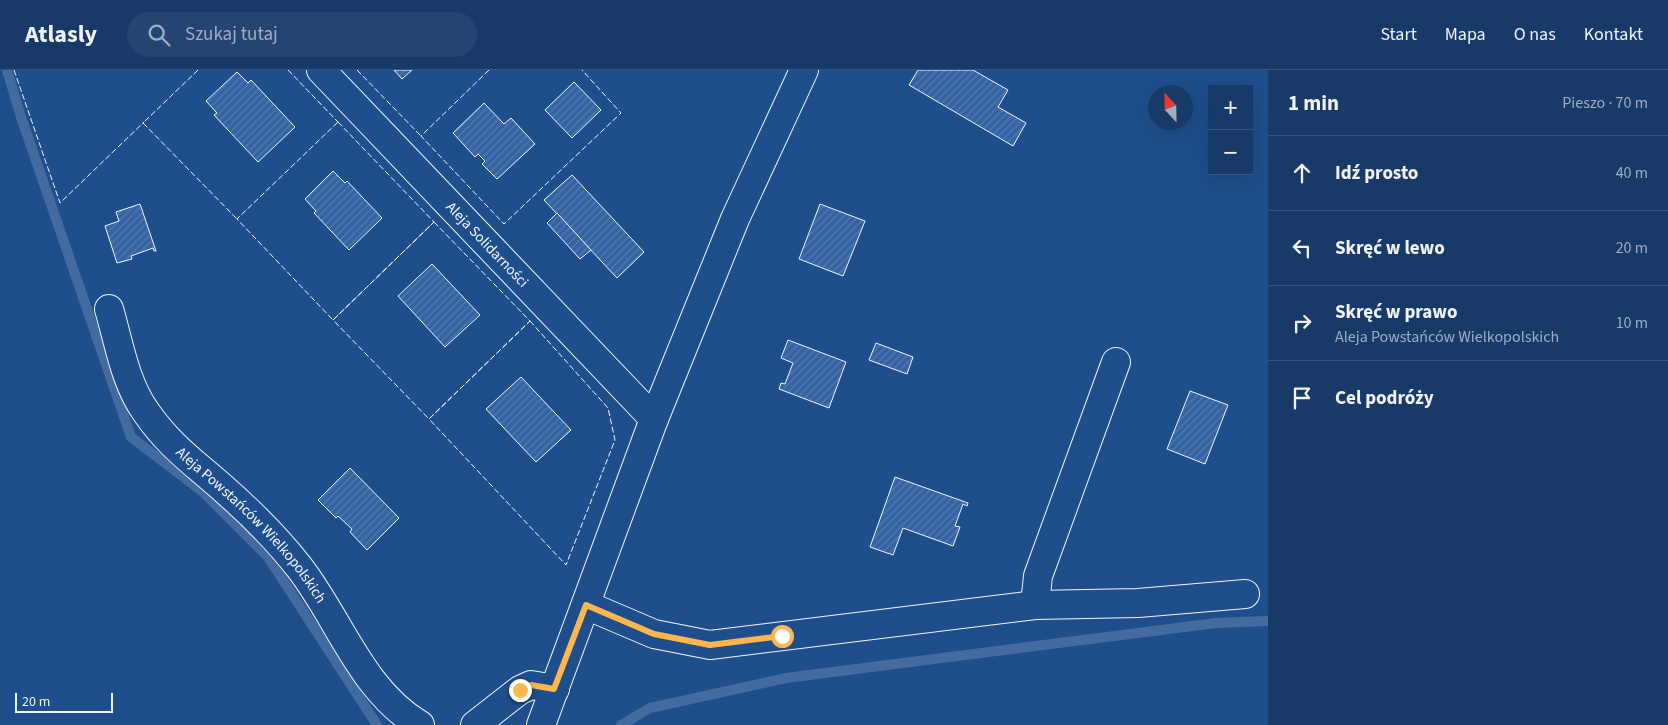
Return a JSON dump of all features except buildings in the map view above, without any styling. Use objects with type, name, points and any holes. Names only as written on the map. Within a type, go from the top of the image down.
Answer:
[{"type":"street","name":"Aleja Solidarności","points":[[321,70],[654,419]]},
{"type":"street","points":[[541,725],[654,419],[735,219],[804,70]]},
{"type":"street","name":"Aleja Powstańców Wielkopolskich","points":[[109,309],[134,390],[149,417],[173,447],[226,491],[277,541],[301,568],[376,686],[394,706],[420,725]]},
{"type":"street","points":[[1035,605],[1038,576],[1116,362]]},
{"type":"street","points":[[586,605],[654,634],[710,645],[1035,605],[1138,603],[1246,594]]},
{"type":"street","points":[[476,725],[520,690],[531,685],[554,689]]},
{"type":"waterway","points":[[7,70],[21,117],[131,437],[203,492],[268,557],[377,725]]},
{"type":"waterway","points":[[621,725],[650,708],[786,678],[1216,623],[1268,621]]},
{"type":"fence","points":[[14,70],[60,203],[144,122]]},
{"type":"fence","points":[[198,70],[143,123],[237,219]]},
{"type":"fence","points":[[288,70],[338,122]]},
{"type":"fence","points":[[357,70],[421,136]]},
{"type":"fence","points":[[489,70],[421,136],[504,224],[621,113],[582,70]]},
{"type":"fence","points":[[338,122],[434,222],[333,320],[237,219],[338,122]]},
{"type":"fence","points":[[434,222],[530,321],[429,419],[333,320],[434,222]]},
{"type":"fence","points":[[530,321],[608,408],[615,440],[566,565],[429,419],[530,321]]},
{"type":"route","points":[[520,690],[531,685],[554,689],[586,605],[654,634],[710,645],[782,636]]}]
